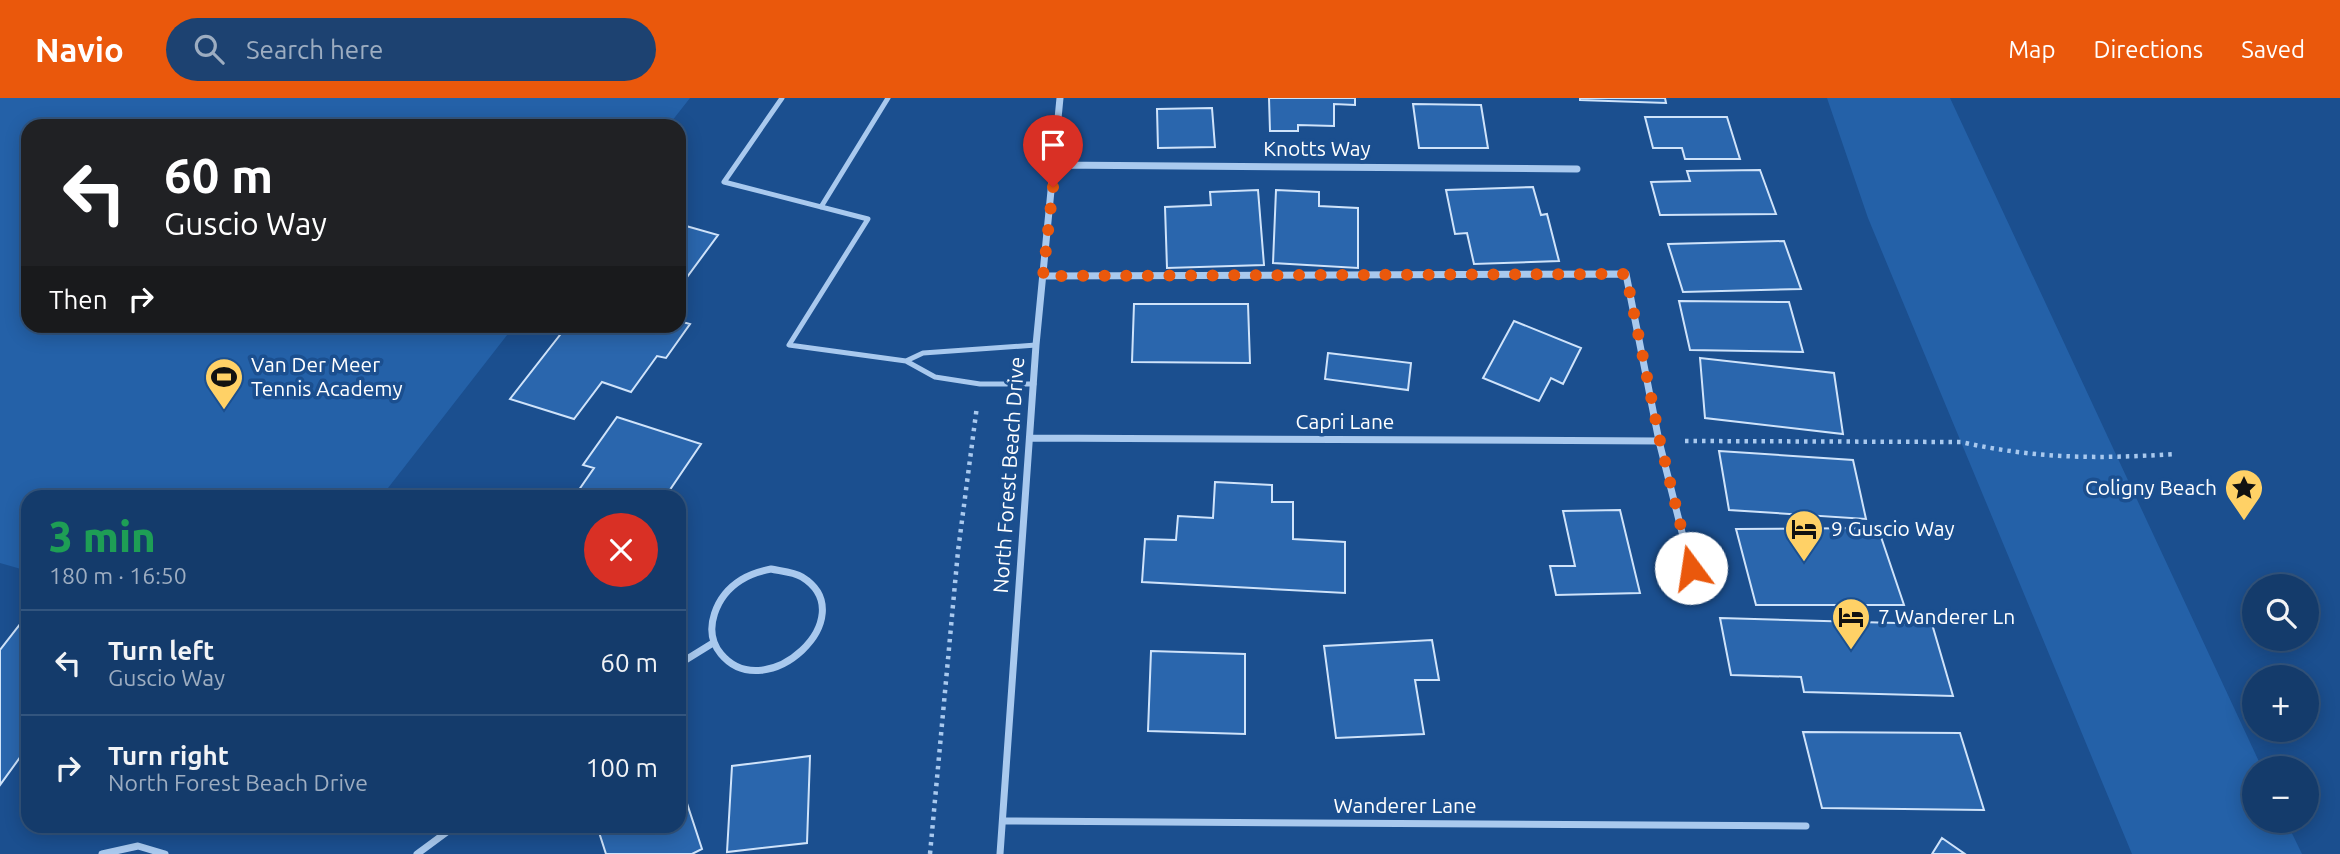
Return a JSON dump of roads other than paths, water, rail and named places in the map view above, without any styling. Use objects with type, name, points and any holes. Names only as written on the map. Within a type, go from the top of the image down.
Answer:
[{"type":"street","name":"North Forest Beach Drive","points":[[1000,854],[1036,345],[1060,98]]},
{"type":"street","name":"Knotts Way","points":[[1055,164],[1577,169]]},
{"type":"street","points":[[1043,276],[1626,274],[1660,441],[1691,568]]},
{"type":"street","name":"Capri Lane","points":[[1030,439],[1660,441]]},
{"type":"street","points":[[771,569],[788,570],[804,576],[816,586],[822,600],[823,616],[818,633],[807,649],[791,660],[764,669],[736,666],[722,656],[713,643],[710,627],[714,610],[729,589],[752,573],[771,569]]},
{"type":"street","points":[[686,660],[713,643]]},
{"type":"street","name":"Wanderer Lane","points":[[1003,821],[1806,826]]},
{"type":"street","points":[[417,854],[446,833]]},
{"type":"street","points":[[102,854],[138,846],[165,854]]},
{"type":"lane","points":[[782,98],[724,182],[868,219],[789,345],[906,361],[935,377],[980,384],[1034,384]]},
{"type":"lane","points":[[821,207],[888,98]]},
{"type":"lane","points":[[906,361],[923,353],[1036,345]]},
{"type":"place","name":"Van Der Meer Tennis Academy","points":[[224,411]]},
{"type":"place","name":"Coligny Beach","points":[[2244,522]]},
{"type":"place","name":"9 Guscio Way","points":[[1804,563]]},
{"type":"place","name":"7 Wanderer Ln","points":[[1851,651]]}]
